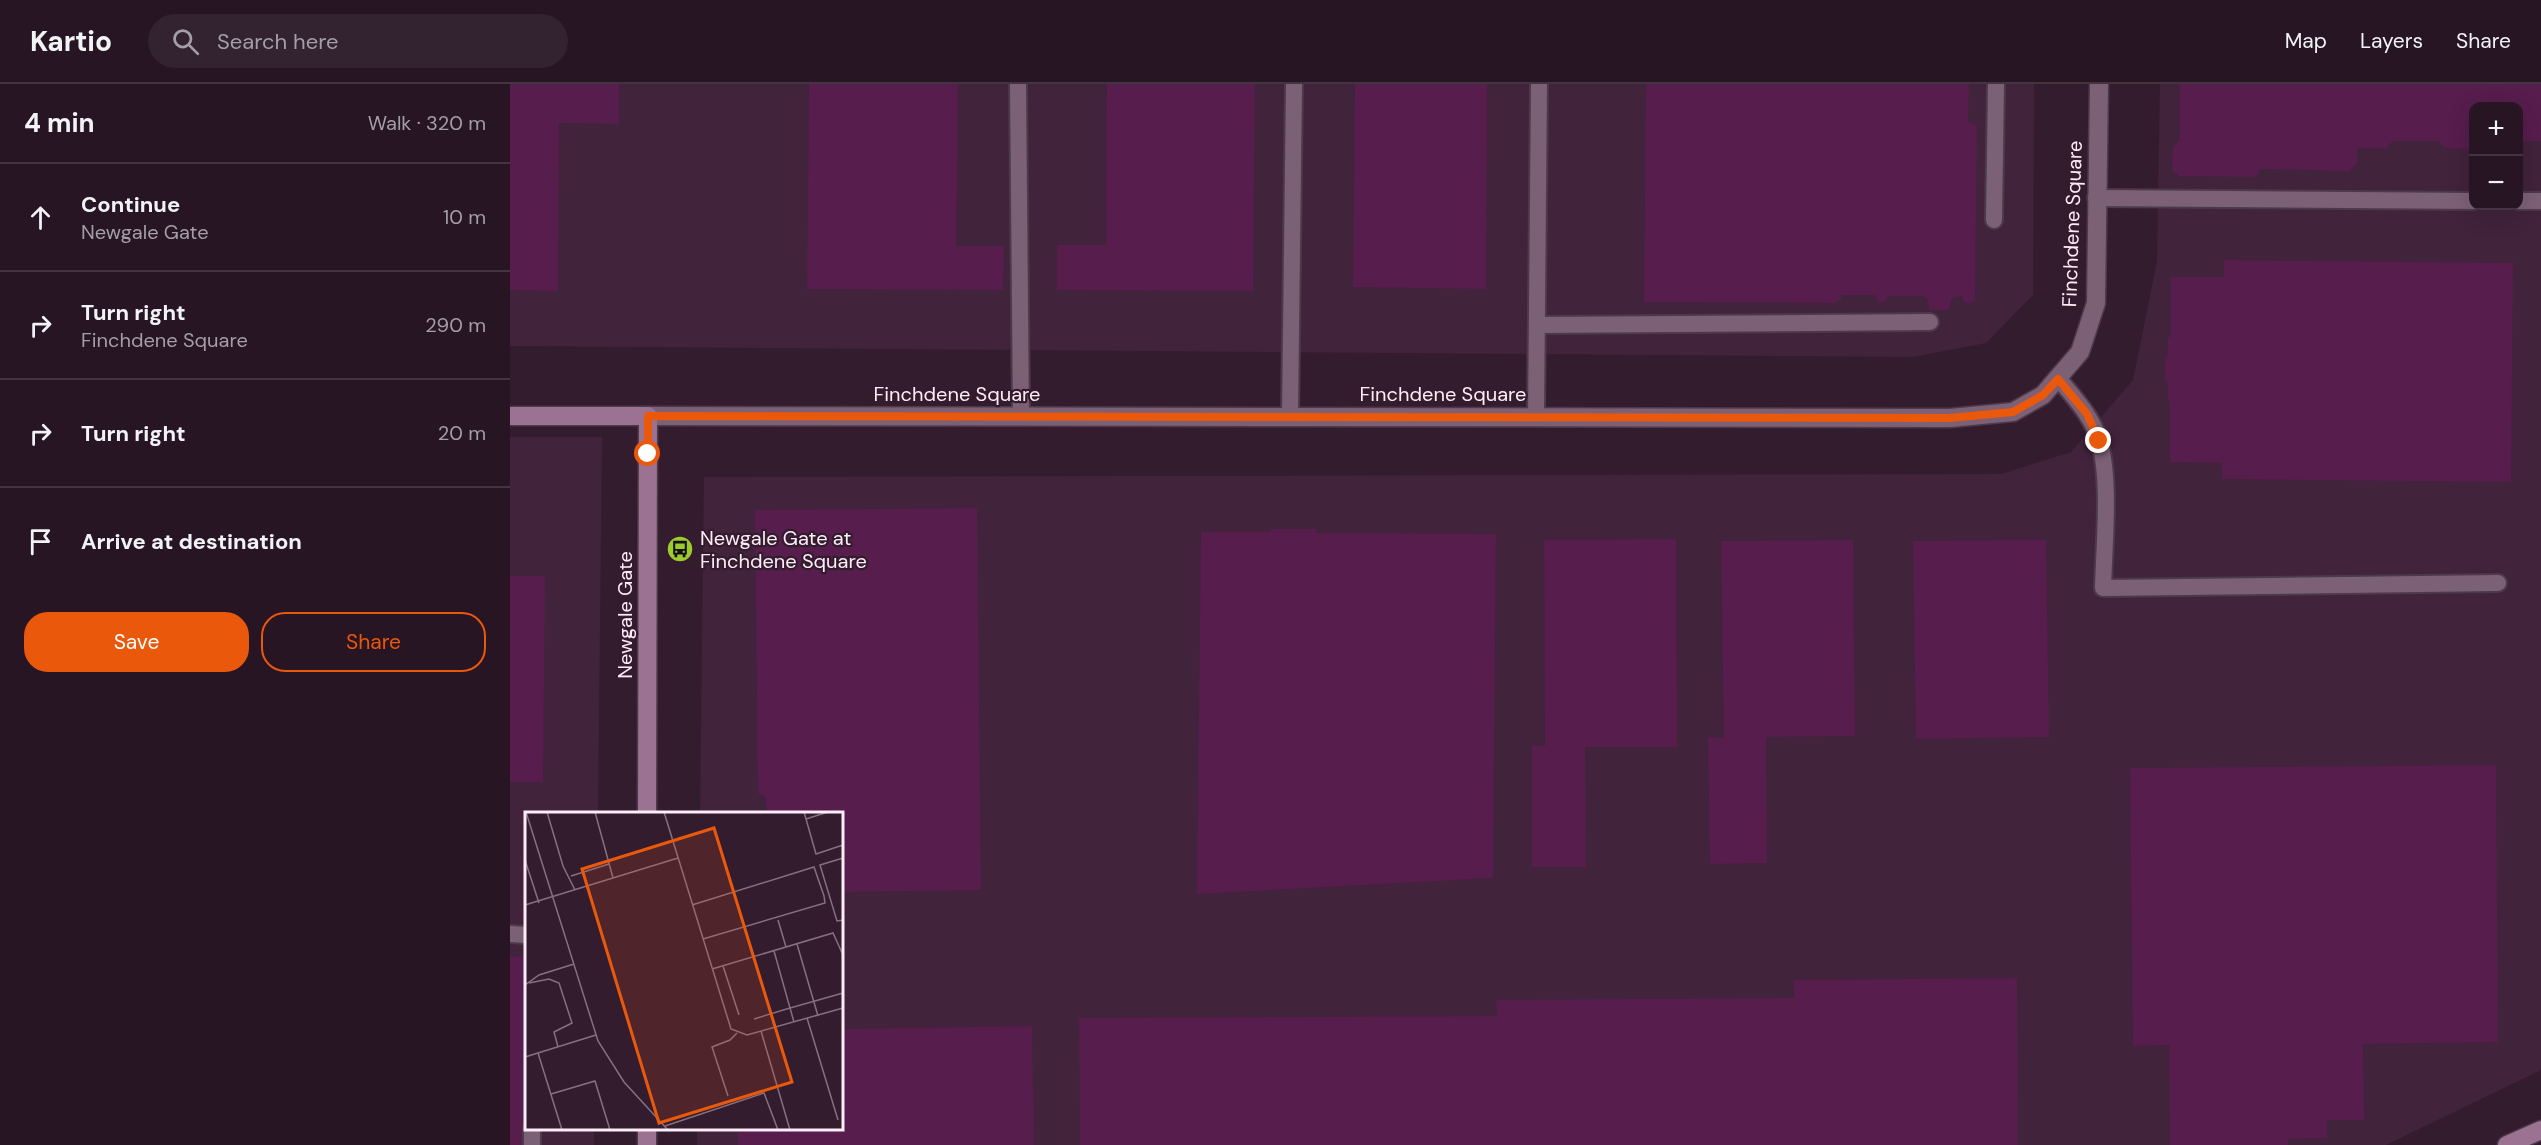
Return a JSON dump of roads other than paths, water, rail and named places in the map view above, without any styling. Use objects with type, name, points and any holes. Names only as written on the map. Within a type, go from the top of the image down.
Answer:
[{"type":"street","name":"Finchdene Square","points":[[510,416],[1950,418],[2013,412],[2043,395],[2080,352],[2096,303],[2099,84]]},
{"type":"street","name":"Newgale Gate","points":[[647,812],[648,416]]},
{"type":"street","points":[[2507,1145],[2541,1130]]},
{"type":"lane","points":[[1018,84],[1022,416]]},
{"type":"lane","points":[[1290,417],[1294,84]]},
{"type":"lane","points":[[1536,417],[1539,84]]},
{"type":"lane","points":[[1994,220],[1996,84]]},
{"type":"lane","points":[[2096,198],[2469,201]]},
{"type":"lane","points":[[2523,201],[2541,201]]},
{"type":"lane","points":[[1537,326],[1930,322]]},
{"type":"lane","points":[[2058,379],[2087,414],[2099,441],[2105,478],[2103,588],[2498,583]]},
{"type":"lane","points":[[510,934],[525,935]]},
{"type":"place","name":"Newgale Gate at Finchdene Square","points":[[680,549]]}]
